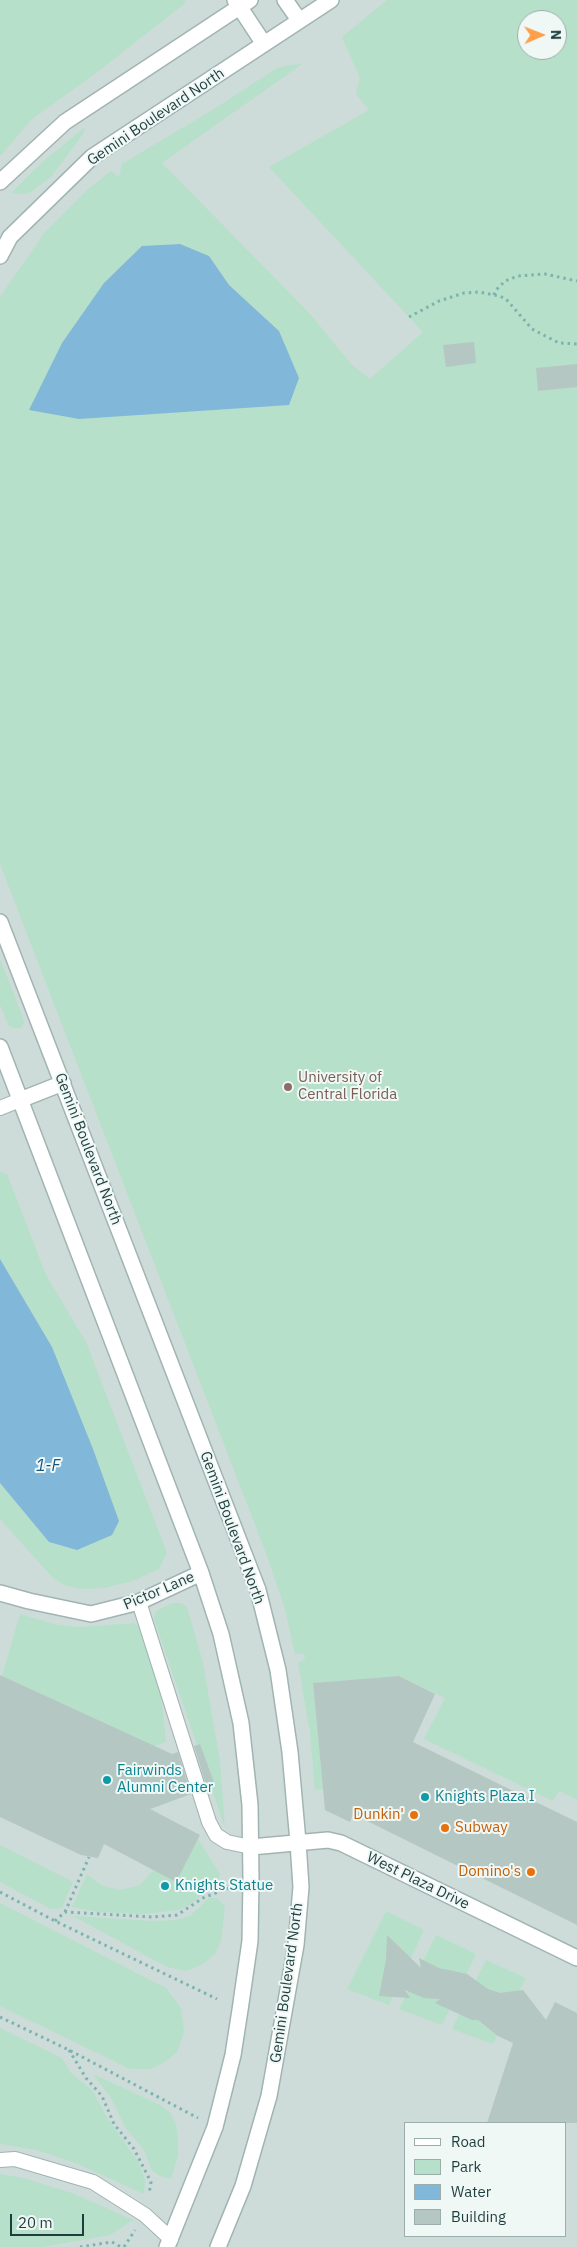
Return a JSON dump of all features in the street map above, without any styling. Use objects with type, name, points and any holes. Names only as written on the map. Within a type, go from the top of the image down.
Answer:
[{"type":"street","points":[[285,0],[299,20]]},
{"type":"street","name":"Gemini Boulevard North","points":[[0,256],[10,237],[92,156],[331,0]]},
{"type":"street","points":[[0,182],[65,122],[242,2],[264,44]]},
{"type":"street","name":"Gemini Boulevard North","points":[[0,922],[258,1590],[278,1670],[290,1752],[301,1887],[296,1945],[273,2077],[243,2186],[218,2247]]},
{"type":"street","points":[[0,1047],[201,1573],[221,1634],[242,1723],[250,1805],[250,1941],[233,2055],[215,2127],[173,2244]]},
{"type":"street","points":[[20,1100],[63,1083]]},
{"type":"street","name":"Pictor Lane","points":[[0,1593],[90,1614],[140,1602],[201,1573]]},
{"type":"street","name":"West Plaza Drive","points":[[251,1846],[328,1840],[341,1843],[577,1958]]},
{"type":"lane","points":[[0,1108],[20,1100]]},
{"type":"lane","points":[[140,1602],[209,1822],[216,1835],[227,1842],[251,1846]]},
{"type":"lane","points":[[0,2160],[15,2160],[93,2182],[145,2215],[173,2244]]},
{"type":"path","points":[[494,295],[494,291],[505,281],[518,276],[545,274],[577,281]]},
{"type":"path","points":[[409,317],[439,301],[464,293],[479,292],[506,299],[532,329],[559,343],[577,344]]},
{"type":"path","points":[[55,1921],[65,1912],[89,1856]]},
{"type":"path","points":[[65,1912],[152,1917],[177,1915],[203,1898],[231,1887]]},
{"type":"path","points":[[0,1892],[55,1921],[218,1999]]},
{"type":"path","points":[[0,2017],[68,2050],[198,2119]]},
{"type":"path","points":[[68,2050],[86,2078],[102,2096],[114,2124],[134,2149],[151,2182]]},
{"type":"path","points":[[80,2247],[112,2242],[121,2247]]},
{"type":"shaded area","name":"University of Central Florida","points":[[0,0],[577,0],[577,2247],[0,2247]]},
{"type":"green space","points":[[0,0],[185,0],[184,4],[96,73],[31,120],[0,156]]},
{"type":"green space","name":"University of Central Florida","points":[[387,0],[577,0],[577,1800],[559,1791],[553,1801],[424,1739],[445,1698],[399,1676],[313,1683],[323,1789],[315,1790],[310,1733],[298,1662],[305,1660],[304,1654],[295,1654],[285,1609],[266,1553],[0,864],[0,297],[45,232],[86,191],[111,171],[119,176],[122,164],[214,109],[277,68],[302,64],[162,163],[311,315],[351,364],[370,379],[423,332],[269,167],[369,110],[356,94],[360,78],[342,37]],"holes":[[[179,244],[209,256],[229,285],[279,331],[142,246]]]},
{"type":"green space","points":[[84,128],[85,131],[51,177],[31,192],[24,194],[11,193],[46,159]]},
{"type":"green space","points":[[0,959],[22,1015],[24,1023],[21,1028],[9,1026],[0,1005]]},
{"type":"green space","points":[[0,1172],[7,1174],[46,1275],[86,1342],[167,1553],[159,1569],[133,1581],[104,1588],[82,1589],[67,1586],[54,1579],[0,1519],[0,1483],[49,1542],[77,1550],[52,1347],[0,1259]]},
{"type":"green space","points":[[172,1603],[181,1603],[187,1607],[203,1663],[220,1761],[225,1828],[211,1787],[215,1785],[200,1744],[197,1745],[154,1619],[156,1611]]},
{"type":"green space","points":[[20,1614],[57,1625],[81,1627],[135,1623],[142,1630],[160,1687],[166,1742],[154,1746],[2,1676]]},
{"type":"green space","points":[[198,1839],[220,1874],[218,1881],[191,1904],[178,1910],[144,1914],[98,1912],[72,1907],[87,1874],[101,1885],[120,1890],[140,1885],[154,1870],[176,1881]]},
{"type":"green space","points":[[0,1845],[73,1882],[62,1908],[51,1909],[0,1882]]},
{"type":"green space","points":[[209,1898],[216,1898],[225,1906],[221,1941],[215,1954],[203,1964],[186,1971],[167,1967],[73,1916],[154,1921],[175,1920],[190,1916]]},
{"type":"green space","points":[[0,1903],[166,1988],[181,2008],[184,2032],[177,2052],[165,2062],[151,2069],[130,2069],[0,2006]]},
{"type":"green space","points":[[386,1911],[424,1930],[389,2005],[347,1989]]},
{"type":"green space","points":[[436,1935],[476,1954],[442,2025],[399,2009]]},
{"type":"green space","points":[[486,1960],[526,1978],[493,2044],[452,2029]]},
{"type":"green space","points":[[0,2028],[62,2058],[70,2072],[92,2090],[108,2119],[139,2163],[145,2180],[144,2194],[78,2164],[37,2150],[0,2144]]},
{"type":"green space","points":[[93,2074],[160,2105],[170,2113],[176,2124],[178,2138],[178,2156],[171,2178],[158,2175],[152,2170],[144,2150],[125,2127],[111,2098]]},
{"type":"green space","points":[[0,2174],[24,2178],[72,2193],[133,2220],[110,2235],[43,2247],[0,2247]]},
{"type":"water","points":[[180,244],[209,256],[229,285],[279,331],[299,378],[289,405],[79,419],[29,410],[62,343],[104,283],[142,246]]},
{"type":"water","name":"1-F","points":[[0,1259],[52,1347],[93,1449],[119,1521],[112,1535],[77,1550],[49,1542],[0,1483]]},
{"type":"building","points":[[474,342],[476,363],[446,367],[443,345]]},
{"type":"building","points":[[577,364],[577,387],[538,391],[536,368]]},
{"type":"building","name":"Fairwinds Alumni Center","points":[[0,1675],[172,1754],[178,1752],[191,1794],[150,1809],[200,1835],[176,1882],[104,1844],[98,1858],[81,1855],[0,1817]]},
{"type":"building","name":"Knights Plaza I","points":[[399,1676],[435,1694],[413,1742],[577,1822],[577,1925],[353,1814],[350,1822],[325,1810],[313,1683]]},
{"type":"building","points":[[200,1744],[215,1785],[207,1788],[194,1746]]},
{"type":"building","points":[[387,1935],[421,1968],[419,1958],[439,1968],[467,1974],[488,1989],[500,1993],[523,1990],[546,2020],[555,2002],[577,2013],[577,2123],[487,2122],[513,2043],[498,2036],[478,2020],[472,2020],[435,2003],[440,1999],[424,1998],[405,1990],[410,1998],[379,1996],[386,1960]]},
{"type":"place","name":"University of Central Florida","points":[[288,1087]]},
{"type":"place","name":"Fairwinds Alumni Center","points":[[107,1780]]},
{"type":"place","name":"Knights Plaza I","points":[[425,1797]]},
{"type":"place","name":"Dunkin'","points":[[414,1815]]},
{"type":"place","name":"Subway","points":[[445,1828]]},
{"type":"place","name":"Domino's","points":[[531,1872]]},
{"type":"place","name":"Knights Statue","points":[[165,1886]]}]
